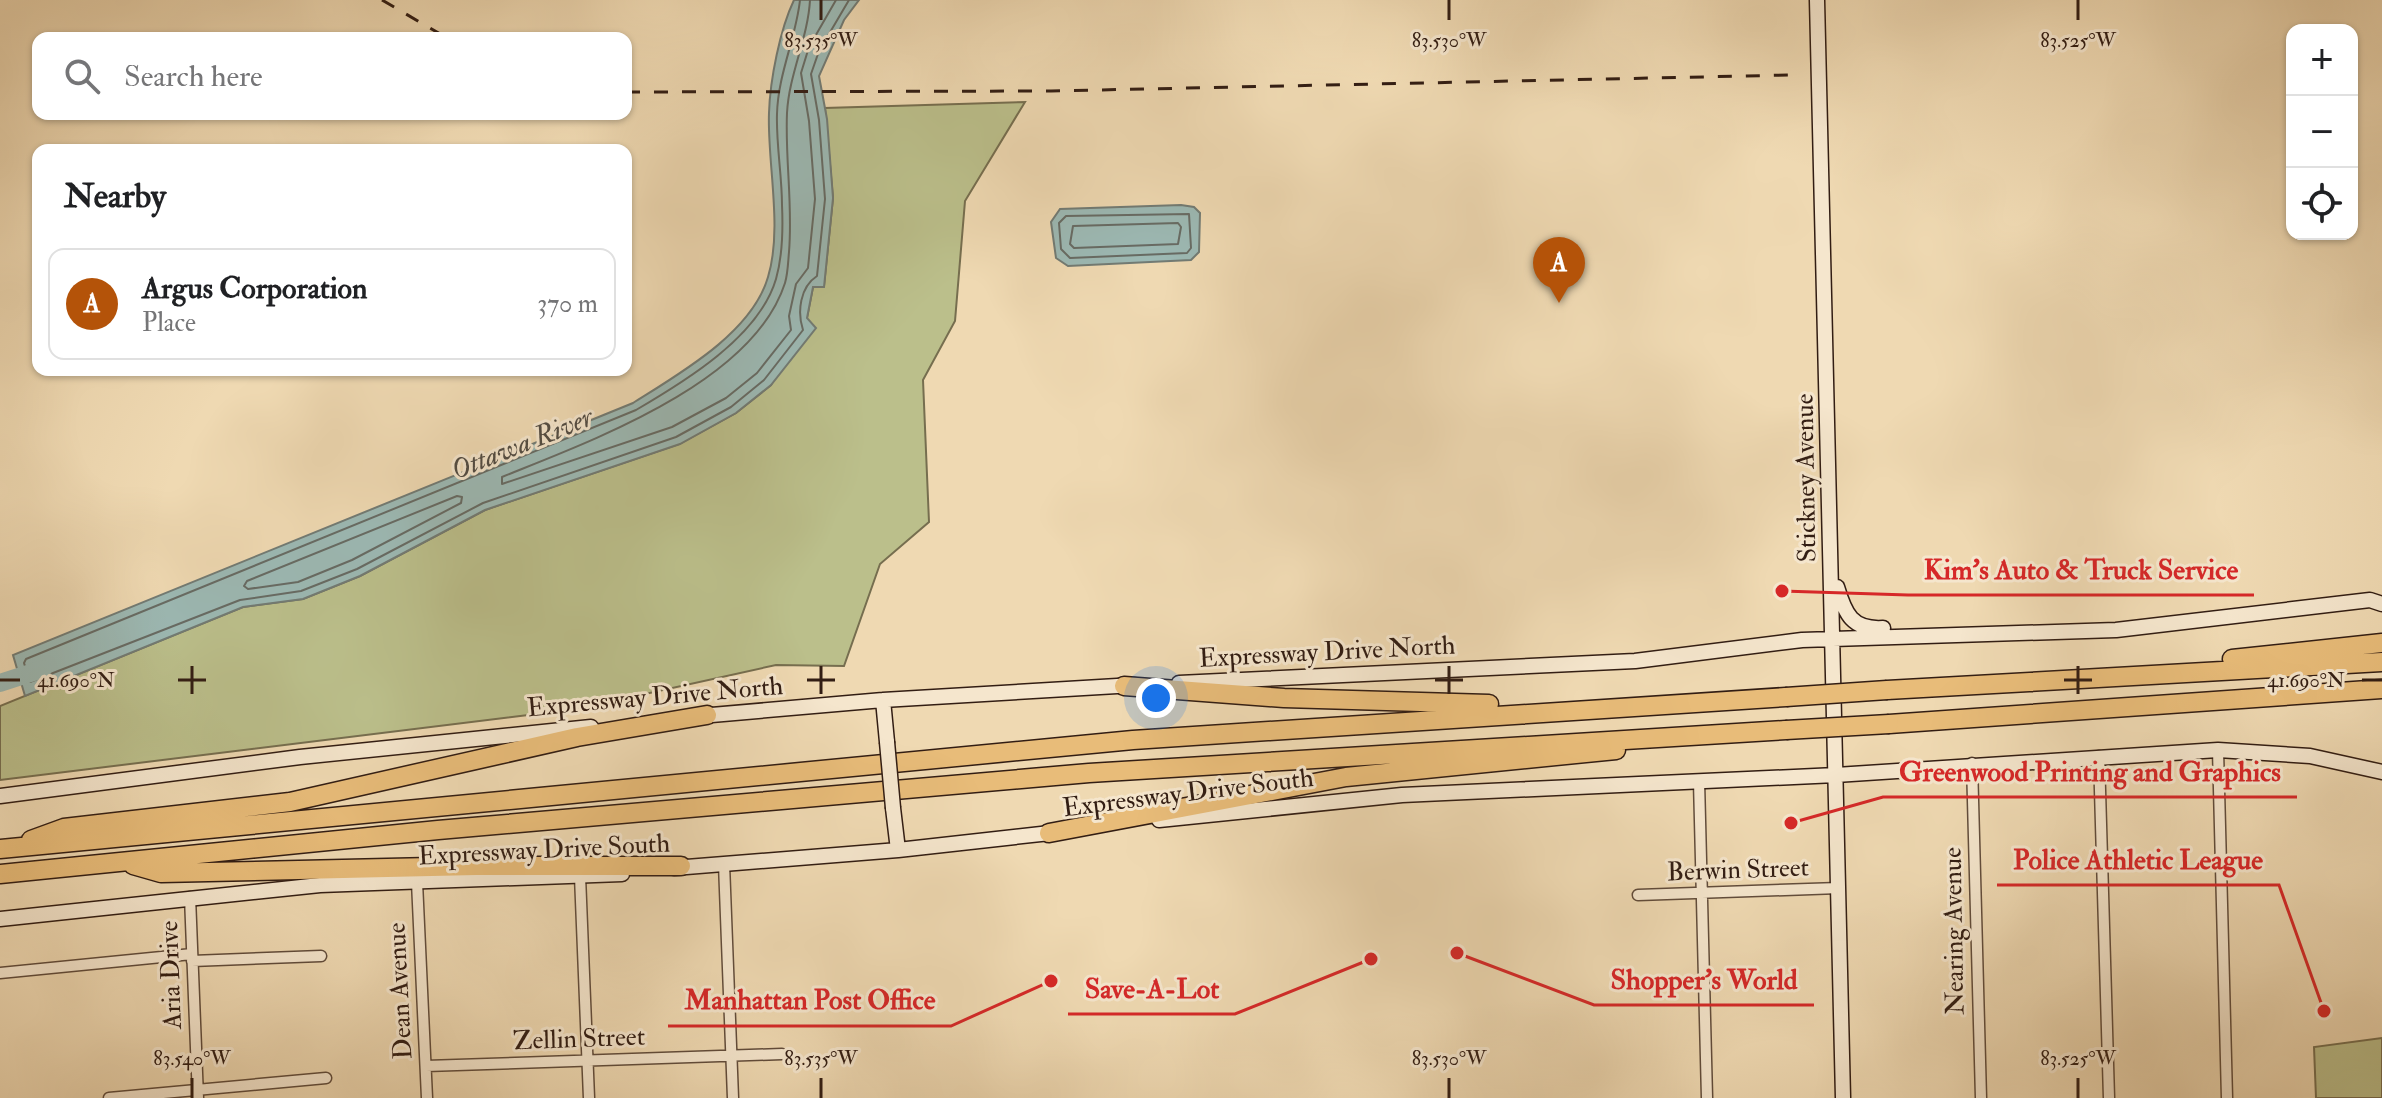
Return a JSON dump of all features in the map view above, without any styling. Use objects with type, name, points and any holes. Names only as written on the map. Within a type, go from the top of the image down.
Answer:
[{"type":"highway","points":[[2038,682],[2382,643]]},
{"type":"highway","points":[[5,849],[1133,740],[1887,690],[2382,662]]},
{"type":"highway","points":[[1124,686],[1300,699],[1588,709]]},
{"type":"highway","points":[[0,874],[438,830],[1089,773],[1889,724],[2382,689]]},
{"type":"highway","points":[[5,849],[64,828],[290,802],[366,788],[565,740],[707,715]]},
{"type":"highway","points":[[1049,833],[1356,776],[1586,754],[1786,730]]},
{"type":"highway","points":[[122,863],[161,873],[476,866],[681,866]]},
{"type":"main road","name":"Stickney Avenue","points":[[1817,0],[1843,1098]]},
{"type":"main road","points":[[1832,569],[1845,612],[1863,628],[1971,623],[2067,632]]},
{"type":"main road","name":"Expressway Drive North","points":[[0,796],[300,757],[883,700],[1635,661],[1802,640],[2169,626],[2378,598]]},
{"type":"main road","points":[[883,700],[898,850]]},
{"type":"main road","name":"Expressway Drive South","points":[[0,919],[320,885],[651,872],[681,866],[898,850],[1370,798],[1836,775],[1972,763],[2218,750],[2310,756],[2382,772]]},
{"type":"street","points":[[2218,750],[2227,1098]]},
{"type":"street","points":[[2099,756],[2109,1098]]},
{"type":"street","name":"Nearing Avenue","points":[[1972,763],[1981,1098]]},
{"type":"street","points":[[1699,781],[1707,1098]]},
{"type":"street","points":[[724,864],[733,1098]]},
{"type":"street","points":[[580,876],[589,1098]]},
{"type":"street","name":"Dean Avenue","points":[[417,882],[427,1098]]},
{"type":"street","name":"Berwin Street","points":[[1638,895],[1839,888]]},
{"type":"street","name":"Aria Drive","points":[[190,897],[198,1094]]},
{"type":"street","points":[[0,973],[192,958],[321,956]]},
{"type":"street","name":"Zellin Street","points":[[426,1066],[782,1054]]},
{"type":"street","points":[[109,1098],[198,1094],[326,1078]]},
{"type":"green space","points":[[1025,102],[965,201],[955,321],[923,380],[929,522],[880,564],[844,666],[776,665],[577,709],[0,780],[0,706],[243,607],[303,599],[360,576],[485,510],[679,444],[736,413],[771,385],[807,318],[813,287],[824,286],[833,198],[825,108]]},
{"type":"green space","points":[[2382,1038],[2382,1098],[2316,1098],[2314,1047]]},
{"type":"water","points":[[794,0],[859,0],[844,20],[819,76],[827,119],[833,198],[824,287],[813,287],[807,318],[816,328],[771,385],[736,413],[680,444],[485,510],[360,576],[303,599],[243,607],[25,696],[13,655],[633,403],[692,365],[730,334],[759,297],[772,258],[774,216],[770,100],[780,40]]},
{"type":"water","points":[[1194,207],[1200,213],[1199,252],[1191,260],[1068,266],[1056,258],[1051,222],[1060,209]]},
{"type":"waterway","name":"Ottawa River","points":[[0,683],[43,669]]},
{"type":"railway","points":[[382,0],[437,32]]},
{"type":"railway","points":[[632,92],[1051,91],[1791,75]]},
{"type":"place","name":"Argus Corporation","points":[[1559,303]]},
{"type":"place","name":"Kim's Auto & Truck Service","points":[[1782,591]]},
{"type":"place","name":"Greenwood Printing and Graphics","points":[[1791,823]]},
{"type":"place","name":"Shopper's World","points":[[1457,953]]},
{"type":"place","name":"Save-A-Lot","points":[[1371,959]]},
{"type":"place","name":"Manhattan Post Office","points":[[1051,981]]},
{"type":"place","name":"Police Athletic League","points":[[2324,1011]]}]
